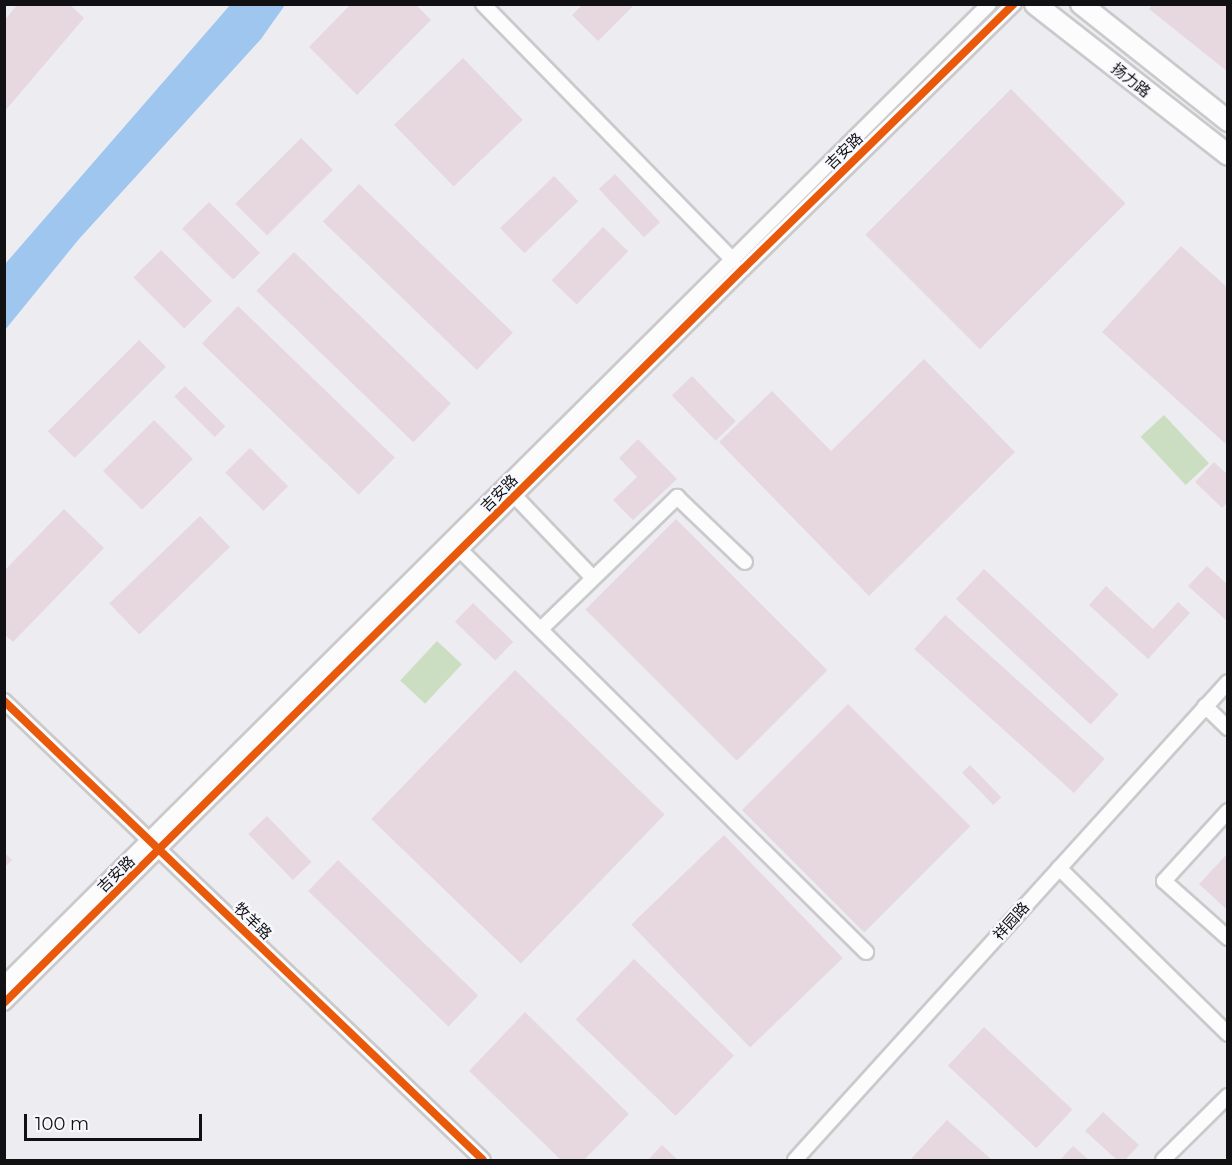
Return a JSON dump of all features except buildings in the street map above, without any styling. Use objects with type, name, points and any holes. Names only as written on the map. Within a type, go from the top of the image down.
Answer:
[{"type":"highway","name":"扬力路","points":[[1035,4],[1227,155]]},
{"type":"highway","name":"扬力路","points":[[1081,4],[1227,121]]},
{"type":"street","points":[[483,4],[733,260]]},
{"type":"street","name":"吉安路","points":[[4,1003],[155,846],[511,491],[733,260],[988,4]]},
{"type":"street","name":"吉安路","points":[[511,491],[1014,4]]},
{"type":"street","points":[[511,491],[592,577]]},
{"type":"street","points":[[541,629],[677,497],[745,562]]},
{"type":"street","points":[[456,546],[866,952]]},
{"type":"street","name":"祥园路","points":[[795,1161],[1227,682]]},
{"type":"street","name":"牧羊路","points":[[4,701],[483,1161]]},
{"type":"street","points":[[1205,706],[1227,728]]},
{"type":"street","points":[[1227,811],[1164,880],[1227,938]]},
{"type":"street","name":"吉安路","points":[[4,984],[155,846]]},
{"type":"street","points":[[1059,868],[1227,1034]]},
{"type":"street","points":[[1163,1161],[1227,1096]]},
{"type":"green space","points":[[1164,415],[1209,463],[1186,485],[1141,437]]},
{"type":"green space","points":[[437,641],[462,664],[425,704],[400,680]]},
{"type":"water","points":[[231,4],[285,5],[261,39],[79,239],[5,330],[5,264]]},
{"type":"cycle path","points":[[4,1003],[743,269],[1014,4]]},
{"type":"cycle path","points":[[4,701],[483,1160]]}]
